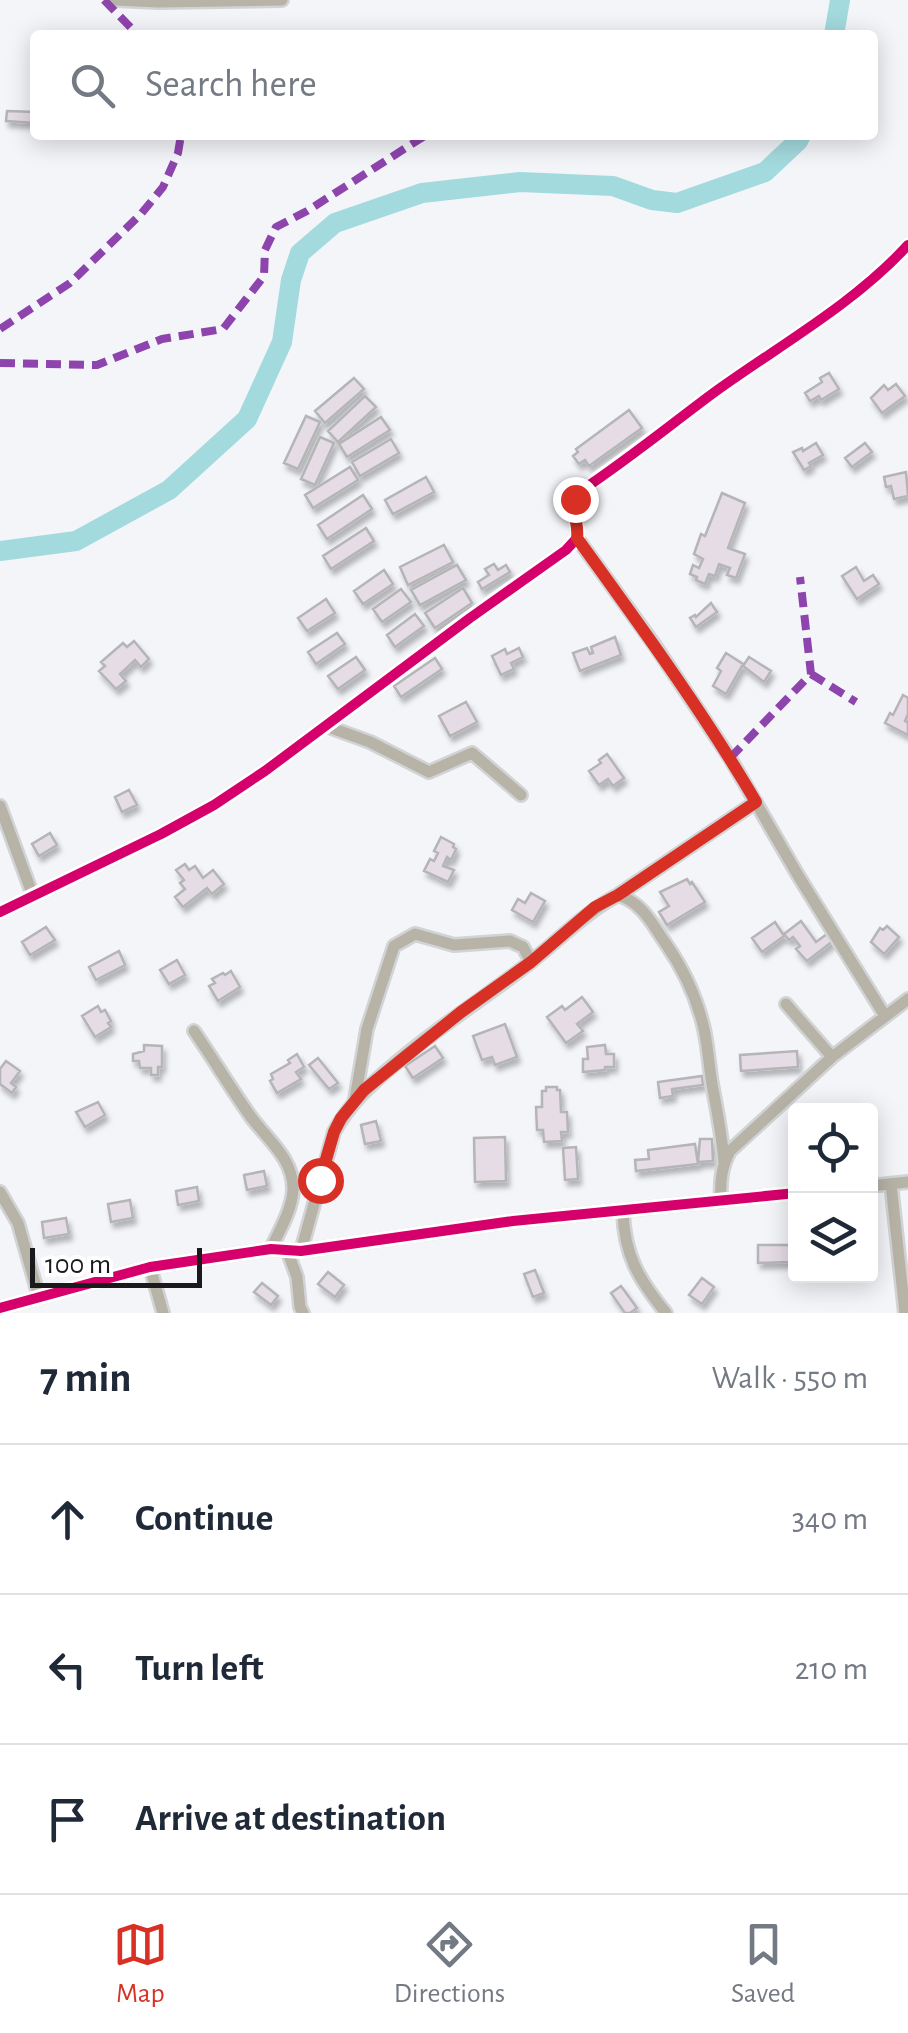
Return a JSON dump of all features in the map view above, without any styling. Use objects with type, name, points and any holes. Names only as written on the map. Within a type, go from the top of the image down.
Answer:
[{"type":"street","points":[[115,0],[282,0]]},
{"type":"street","points":[[0,912],[122,855],[214,805],[558,557],[577,538],[573,512],[575,499],[582,490],[842,302],[908,244]]},
{"type":"street","points":[[577,538],[730,758],[885,1016]]},
{"type":"street","points":[[326,726],[370,742],[430,772],[472,753],[522,795]]},
{"type":"street","points":[[302,1250],[334,1132],[364,1090],[411,1050],[531,962],[595,907],[756,802]]},
{"type":"street","points":[[0,806],[32,896]]},
{"type":"street","points":[[618,895],[636,904],[658,930],[686,974],[696,1000],[721,1125],[721,1201]]},
{"type":"street","points":[[354,1104],[367,1028],[394,946],[416,934],[454,945],[510,941],[523,947],[531,962]]},
{"type":"street","points":[[724,1162],[749,1132],[832,1057],[908,999]]},
{"type":"street","points":[[786,1004],[832,1057]]},
{"type":"street","points":[[194,1032],[289,1170],[293,1195],[272,1249]]},
{"type":"street","points":[[878,1185],[908,1182]]},
{"type":"street","points":[[891,1184],[905,1313]]},
{"type":"street","points":[[0,1192],[18,1223],[40,1298]]},
{"type":"street","points":[[0,1308],[150,1268],[272,1249],[302,1250],[513,1221],[788,1194]]},
{"type":"street","points":[[622,1211],[623,1238],[634,1264],[666,1313]]},
{"type":"street","points":[[287,1250],[303,1313]]},
{"type":"street","points":[[150,1268],[163,1313]]},
{"type":"building","points":[[7,111],[30,112],[30,123],[6,121]]},
{"type":"building","points":[[829,373],[839,389],[821,400],[819,396],[810,401],[805,393]]},
{"type":"building","points":[[354,378],[364,389],[325,423],[315,411]]},
{"type":"building","points":[[896,384],[905,396],[882,413],[871,398],[884,385],[888,390]]},
{"type":"building","points":[[365,396],[376,407],[338,442],[328,431]]},
{"type":"building","points":[[629,410],[642,428],[589,466],[585,460],[579,464],[573,456],[578,452],[576,449]]},
{"type":"building","points":[[306,416],[320,422],[298,469],[284,463]]},
{"type":"building","points":[[381,417],[390,430],[347,457],[339,444]]},
{"type":"building","points":[[320,437],[334,443],[315,485],[301,479]]},
{"type":"building","points":[[391,439],[399,453],[360,476],[352,462]]},
{"type":"building","points":[[816,443],[823,455],[804,470],[793,452]]},
{"type":"building","points":[[865,443],[872,452],[852,467],[845,458]]},
{"type":"building","points":[[350,467],[358,480],[313,508],[305,495]]},
{"type":"building","points":[[906,472],[908,496],[894,499],[884,477]]},
{"type":"building","points":[[426,477],[434,492],[393,514],[385,500]]},
{"type":"building","points":[[722,493],[745,503],[728,548],[745,554],[736,578],[727,575],[730,568],[719,564],[715,576],[709,574],[705,584],[690,574],[693,565],[699,568],[703,559],[694,554]]},
{"type":"building","points":[[363,495],[372,509],[327,539],[318,525]]},
{"type":"building","points":[[366,528],[374,541],[331,569],[323,556]]},
{"type":"building","points":[[444,545],[453,562],[408,585],[400,567]]},
{"type":"building","points":[[494,564],[498,570],[506,565],[510,572],[482,589],[478,582],[489,575],[485,569]]},
{"type":"building","points":[[457,565],[466,580],[420,605],[411,590]]},
{"type":"building","points":[[856,567],[864,581],[873,575],[879,584],[857,599],[842,576]]},
{"type":"building","points":[[384,570],[393,584],[363,604],[354,591]]},
{"type":"building","points":[[463,588],[472,603],[435,628],[425,613]]},
{"type":"building","points":[[401,589],[411,602],[382,622],[373,609]]},
{"type":"building","points":[[326,599],[335,613],[307,631],[298,618]]},
{"type":"building","points":[[711,603],[717,612],[696,627],[690,618]]},
{"type":"building","points":[[415,614],[424,626],[395,647],[387,635]]},
{"type":"building","points":[[337,633],[345,644],[316,664],[308,652]]},
{"type":"building","points":[[615,637],[621,655],[580,671],[573,653],[587,648],[593,653],[591,647]]},
{"type":"building","points":[[134,641],[149,659],[141,667],[135,660],[120,674],[126,681],[116,689],[99,671],[105,666],[101,662],[123,643],[127,647]]},
{"type":"building","points":[[519,648],[523,657],[511,663],[514,669],[501,675],[492,656],[505,649],[507,654]]},
{"type":"building","points":[[726,653],[743,664],[726,694],[713,686]]},
{"type":"building","points":[[356,657],[365,670],[338,689],[328,676]]},
{"type":"building","points":[[749,657],[771,671],[764,682],[743,666]]},
{"type":"building","points":[[435,658],[442,669],[401,697],[394,686]]},
{"type":"building","points":[[903,695],[908,698],[908,735],[885,723]]},
{"type":"building","points":[[466,702],[477,722],[450,736],[439,716]]},
{"type":"building","points":[[607,754],[624,778],[613,786],[608,779],[599,785],[589,771]]},
{"type":"building","points":[[129,790],[137,805],[122,812],[115,797]]},
{"type":"building","points":[[50,833],[57,845],[39,856],[32,844]]},
{"type":"building","points":[[441,837],[456,849],[443,866],[454,870],[448,882],[424,871],[438,853],[434,851]]},
{"type":"building","points":[[185,864],[189,870],[195,866],[203,878],[213,870],[224,884],[212,894],[207,888],[183,907],[175,897],[185,889],[180,883],[184,880],[176,870]]},
{"type":"building","points":[[687,879],[705,902],[667,925],[659,912],[669,906],[660,892]]},
{"type":"building","points":[[531,893],[545,901],[533,922],[512,910],[518,899],[525,903]]},
{"type":"building","points":[[801,921],[816,942],[827,934],[833,941],[807,961],[796,949],[800,946],[793,937],[789,940],[784,934]]},
{"type":"building","points":[[775,922],[784,936],[762,952],[752,938]]},
{"type":"building","points":[[887,926],[899,937],[884,954],[871,942],[880,928]]},
{"type":"building","points":[[46,927],[55,940],[30,955],[22,942]]},
{"type":"building","points":[[119,951],[125,965],[96,980],[89,967]]},
{"type":"building","points":[[177,960],[185,975],[169,984],[160,970]]},
{"type":"building","points":[[231,971],[240,987],[218,1001],[209,986],[215,983],[212,979]]},
{"type":"building","points":[[582,997],[593,1012],[577,1024],[583,1031],[566,1043],[547,1017]]},
{"type":"building","points":[[98,1006],[101,1012],[105,1010],[111,1027],[95,1037],[82,1016]]},
{"type":"building","points":[[505,1024],[517,1057],[495,1065],[492,1057],[482,1060],[473,1036]]},
{"type":"building","points":[[144,1045],[162,1046],[158,1075],[151,1075],[151,1068],[140,1068],[139,1061],[133,1061],[133,1054],[144,1051]]},
{"type":"building","points":[[605,1045],[606,1054],[614,1054],[614,1067],[583,1072],[587,1047]]},
{"type":"building","points":[[435,1046],[443,1058],[413,1078],[405,1066]]},
{"type":"building","points":[[797,1051],[798,1067],[741,1071],[740,1055]]},
{"type":"building","points":[[297,1054],[304,1067],[296,1072],[301,1079],[277,1093],[270,1081],[271,1074]]},
{"type":"building","points":[[318,1058],[338,1083],[329,1089],[309,1065]]},
{"type":"building","points":[[6,1061],[20,1071],[11,1083],[16,1087],[12,1093],[0,1084],[0,1069]]},
{"type":"building","points":[[702,1076],[703,1085],[672,1089],[673,1096],[660,1098],[658,1082]]},
{"type":"building","points":[[546,1087],[560,1090],[561,1112],[567,1112],[568,1132],[561,1132],[562,1141],[544,1142],[543,1130],[537,1130],[536,1107],[542,1107],[542,1091]]},
{"type":"building","points":[[98,1102],[105,1115],[85,1127],[76,1112]]},
{"type":"building","points":[[376,1121],[381,1141],[365,1144],[361,1125]]},
{"type":"building","points":[[505,1137],[506,1181],[475,1182],[474,1138]]},
{"type":"building","points":[[700,1139],[712,1139],[713,1161],[698,1162]]},
{"type":"building","points":[[695,1144],[698,1164],[636,1171],[635,1160],[649,1159],[648,1150]]},
{"type":"building","points":[[576,1147],[578,1179],[565,1180],[563,1148]]},
{"type":"building","points":[[264,1171],[267,1186],[247,1190],[244,1175]]},
{"type":"building","points":[[197,1187],[199,1201],[178,1205],[176,1191]]},
{"type":"building","points":[[130,1200],[133,1218],[111,1222],[108,1204]]},
{"type":"building","points":[[66,1218],[69,1234],[44,1238],[42,1222]]},
{"type":"building","points":[[758,1245],[788,1245],[788,1262],[758,1263]]},
{"type":"building","points":[[535,1270],[544,1293],[533,1297],[524,1274]]},
{"type":"building","points":[[328,1272],[344,1285],[335,1297],[318,1284]]},
{"type":"building","points":[[702,1278],[714,1287],[702,1304],[689,1295]]},
{"type":"building","points":[[262,1283],[278,1296],[271,1305],[254,1292]]},
{"type":"building","points":[[621,1286],[637,1308],[630,1313],[625,1313],[611,1293]]},
{"type":"waterway","points":[[835,30],[840,0]]},
{"type":"waterway","points":[[0,551],[76,541],[169,490],[247,419],[282,342],[291,280],[300,253],[335,223],[422,193],[520,182],[613,186],[652,200],[677,203],[765,172],[798,140]]},
{"type":"marked path","points":[[104,0],[133,30]]},
{"type":"marked path","points":[[0,329],[70,283],[141,214],[163,187],[180,140]]},
{"type":"marked path","points":[[0,363],[97,365],[162,339],[223,329],[264,276],[265,250],[276,227],[418,140]]},
{"type":"marked path","points":[[730,758],[811,674],[800,577]]},
{"type":"marked path","points":[[811,674],[856,702]]},
{"type":"cycle path","points":[[0,912],[214,805],[566,550],[577,538],[573,512],[575,499],[582,490],[839,306],[908,245]]},
{"type":"cycle path","points":[[0,1308],[150,1267],[271,1249],[301,1251],[513,1221],[788,1194]]},
{"type":"route","points":[[320,1180],[334,1132],[364,1090],[411,1050],[531,962],[595,907],[756,802],[656,647],[577,538],[575,499]]}]
